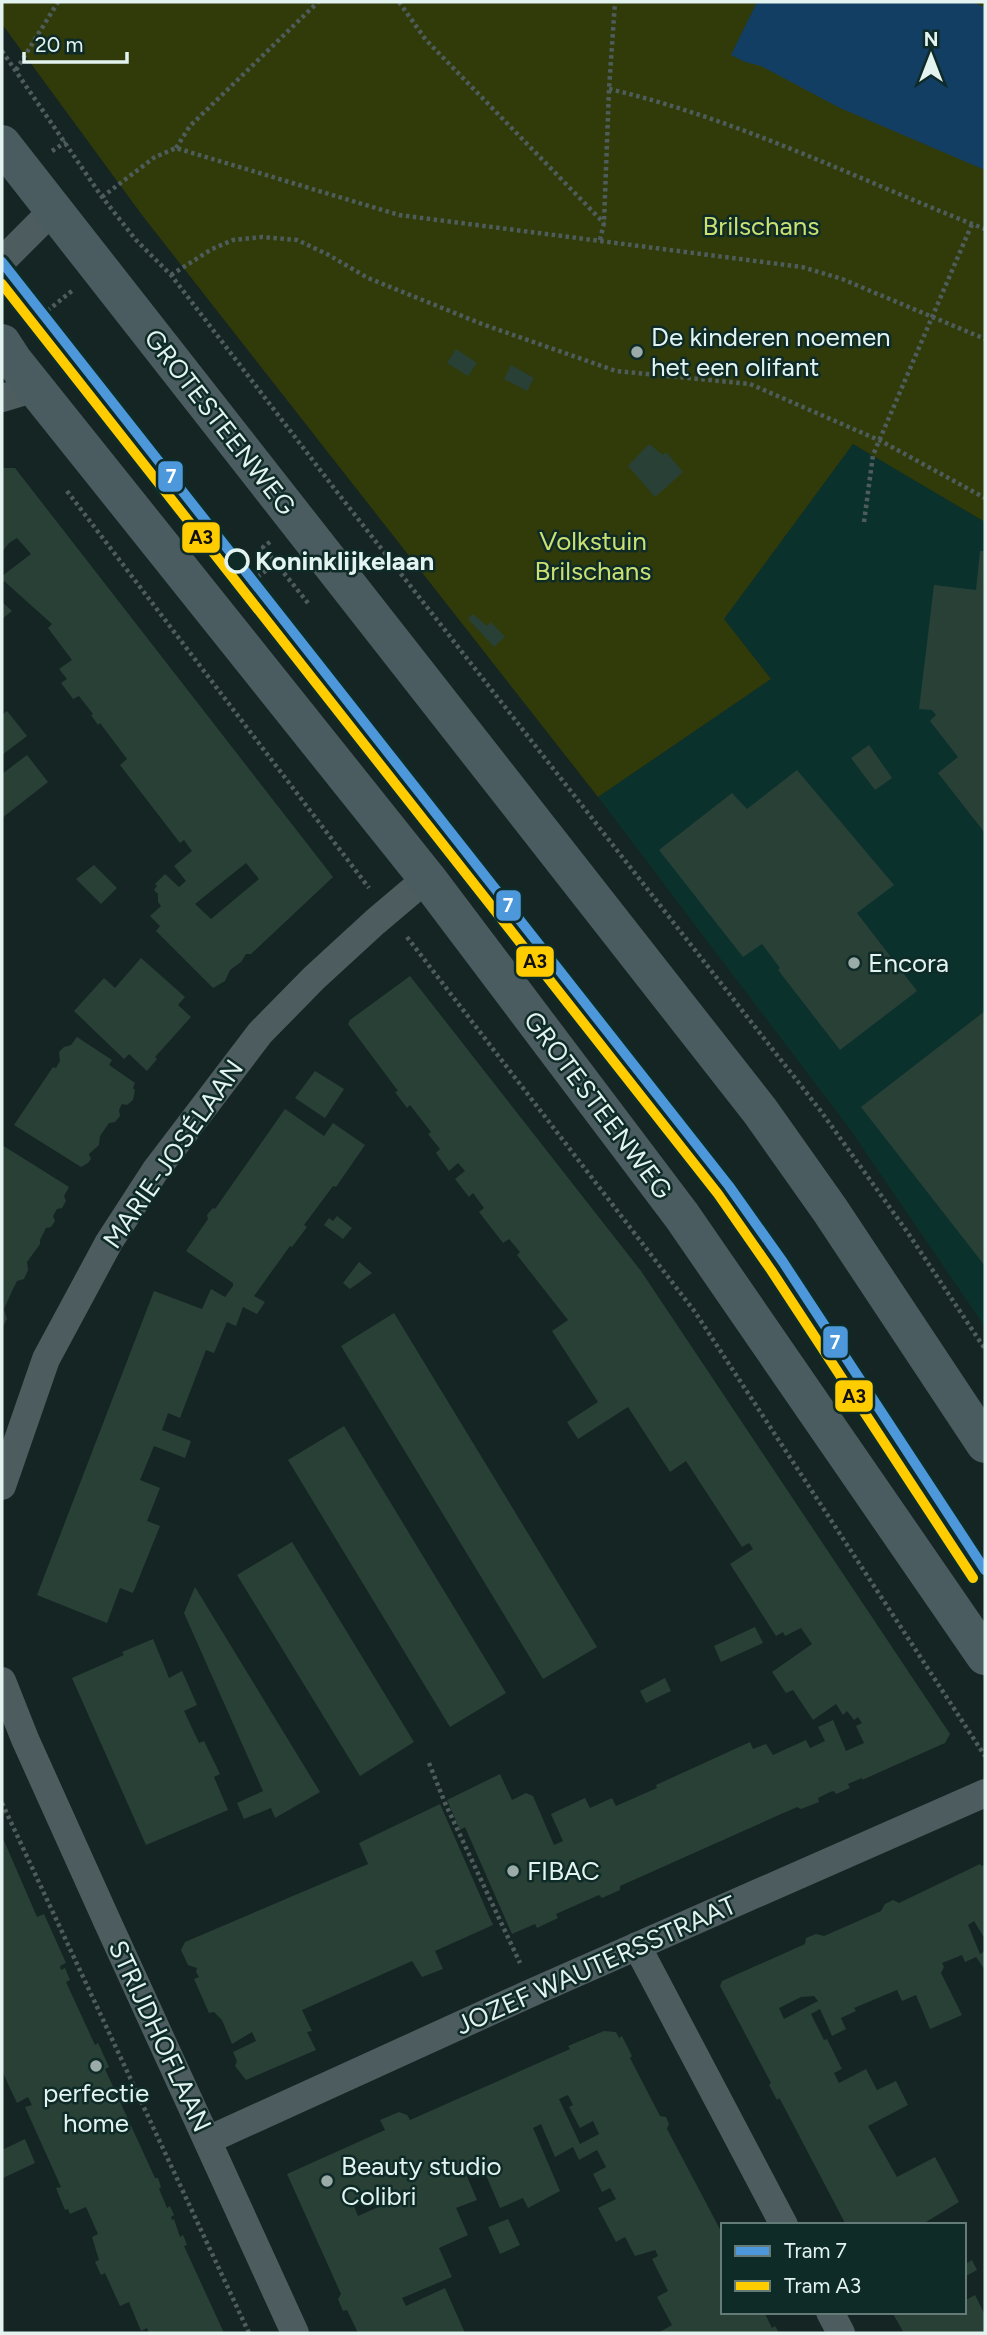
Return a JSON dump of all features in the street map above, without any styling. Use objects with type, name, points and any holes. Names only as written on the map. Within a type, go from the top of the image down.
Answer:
[{"type":"main road","name":"GROTESTEENWEG","points":[[2,144],[743,1088],[822,1199],[985,1444]]},
{"type":"main road","name":"GROTESTEENWEG","points":[[2,343],[18,393],[427,878],[682,1216],[985,1656]]},
{"type":"street","points":[[2,261],[54,209]]},
{"type":"street","name":"MARIE-JOSÉLAAN","points":[[2,1486],[46,1359],[109,1242],[155,1171],[260,1033],[314,978],[427,878]]},
{"type":"street","points":[[2,1681],[14,1742]]},
{"type":"street","name":"STRIJDHOFLAAN","points":[[14,1742],[208,2140],[295,2333]]},
{"type":"street","name":"JOZEF WAUTERSSTRAAT","points":[[208,2140],[533,1992],[985,1793]]},
{"type":"street","points":[[637,1946],[783,2223]]},
{"type":"street","points":[[831,2314],[841,2333]]},
{"type":"path","points":[[16,70],[58,2]]},
{"type":"path","points":[[102,197],[155,157],[176,148],[190,126],[318,2]]},
{"type":"path","points":[[399,2],[426,40],[604,223]]},
{"type":"path","points":[[600,240],[604,223],[615,2]]},
{"type":"path","points":[[2,51],[102,197],[136,240],[170,275],[820,1110],[908,1233],[985,1349]]},
{"type":"path","points":[[609,89],[659,101],[733,127],[985,229]]},
{"type":"path","points":[[176,148],[400,215],[802,267],[842,279],[985,340]]},
{"type":"path","points":[[863,522],[873,455],[881,442],[972,225]]},
{"type":"path","points":[[170,275],[212,249],[233,240],[262,237],[297,240],[368,278],[482,324],[616,371],[750,384],[881,442],[985,498]]},
{"type":"path","points":[[45,334],[52,342]]},
{"type":"path","points":[[60,483],[695,1312],[985,1756]]},
{"type":"path","points":[[237,581],[243,588],[276,563],[308,603]]},
{"type":"path","points":[[429,1763],[533,1992]]},
{"type":"path","points":[[2,1803],[249,2333]]},
{"type":"shaded area","name":"Encora","points":[[853,444],[985,522],[985,1327],[849,1128],[598,797],[771,679],[724,619]]},
{"type":"green space","name":"Brilschans","points":[[2,2],[985,2],[985,522],[853,444],[724,619],[771,679],[598,797],[142,215],[2,24]]},
{"type":"water","points":[[757,2],[971,2],[985,7],[985,170],[840,108],[761,66],[731,55]]},
{"type":"building","points":[[456,349],[477,363],[468,376],[447,363]]},
{"type":"building","points":[[511,365],[534,378],[527,391],[504,379]]},
{"type":"building","points":[[649,444],[663,455],[666,452],[683,472],[655,497],[628,466]]},
{"type":"building","points":[[2,468],[15,468],[333,877],[251,954],[246,954],[241,962],[230,970],[225,981],[213,988],[156,931],[160,926],[150,916],[161,906],[154,890],[157,886],[155,884],[165,874],[179,887],[186,881],[174,866],[192,851],[184,840],[180,843],[120,765],[127,759],[100,723],[98,725],[79,696],[73,699],[61,683],[67,679],[59,669],[72,660],[48,628],[52,624],[4,581],[2,584],[2,576],[31,554],[17,538],[2,552]],"holes":[[[246,863],[259,879],[211,919],[195,904]]]},
{"type":"building","points":[[980,551],[985,551],[985,833],[938,773],[958,757],[930,721],[936,715],[932,710],[919,709],[934,585],[976,590]]},
{"type":"building","points":[[2,602],[12,611],[2,619]]},
{"type":"building","points":[[473,614],[487,626],[491,622],[505,637],[494,647],[468,619]]},
{"type":"building","points":[[7,711],[27,736],[2,755],[2,715]]},
{"type":"building","points":[[869,745],[892,778],[875,790],[851,758]]},
{"type":"building","points":[[27,755],[48,782],[2,818],[2,774]]},
{"type":"building","points":[[797,770],[894,885],[857,913],[917,991],[840,1050],[778,970],[780,968],[762,944],[743,957],[659,850],[732,793],[747,809]]},
{"type":"building","points":[[94,865],[117,888],[101,904],[76,879]]},
{"type":"building","points":[[141,958],[185,997],[178,1005],[191,1017],[155,1057],[157,1059],[147,1071],[129,1054],[124,1059],[74,1011],[104,978],[115,988]]},
{"type":"building","points":[[410,976],[641,1271],[950,1734],[945,1743],[848,1784],[850,1788],[836,1794],[834,1791],[830,1792],[818,1798],[819,1802],[801,1809],[797,1807],[620,1886],[620,1890],[602,1898],[599,1895],[556,1914],[558,1918],[537,1928],[535,1924],[512,1934],[465,1827],[460,1830],[447,1800],[500,1774],[512,1800],[526,1793],[533,1796],[554,1845],[563,1841],[551,1814],[585,1798],[590,1808],[612,1798],[616,1806],[750,1742],[753,1749],[766,1744],[773,1755],[806,1740],[810,1748],[825,1741],[818,1727],[833,1720],[846,1751],[864,1743],[856,1726],[862,1723],[858,1717],[854,1720],[847,1711],[843,1715],[836,1704],[813,1720],[793,1690],[786,1693],[772,1672],[812,1644],[801,1628],[785,1636],[783,1632],[776,1636],[730,1564],[753,1549],[749,1543],[742,1547],[686,1461],[670,1472],[628,1407],[578,1439],[567,1422],[598,1402],[552,1331],[568,1320],[517,1255],[520,1252],[509,1239],[503,1243],[479,1212],[484,1208],[473,1193],[469,1197],[455,1179],[465,1171],[458,1163],[449,1171],[436,1153],[440,1149],[428,1134],[431,1132],[410,1105],[407,1108],[395,1092],[398,1091],[348,1024]]},
{"type":"building","points":[[985,1011],[985,1266],[861,1107]]},
{"type":"building","points":[[77,1037],[112,1060],[109,1065],[135,1083],[133,1100],[127,1105],[122,1104],[120,1116],[115,1122],[109,1123],[100,1136],[99,1145],[89,1154],[91,1159],[81,1167],[14,1125],[53,1067],[56,1068],[60,1061],[59,1052],[71,1045]]},
{"type":"building","points":[[315,1071],[344,1089],[325,1118],[295,1098]]},
{"type":"building","points":[[285,1109],[324,1136],[333,1123],[365,1145],[254,1296],[265,1302],[257,1314],[243,1307],[236,1326],[227,1322],[214,1353],[206,1350],[180,1418],[168,1413],[162,1430],[191,1441],[185,1458],[154,1446],[140,1480],[160,1488],[147,1521],[160,1526],[133,1593],[120,1588],[107,1623],[37,1595],[154,1291],[202,1309],[211,1289],[225,1297],[233,1286],[233,1283],[186,1251],[208,1219],[207,1215],[215,1209]]},
{"type":"building","points":[[2,1145],[69,1187],[64,1196],[66,1201],[53,1216],[55,1221],[51,1227],[46,1228],[40,1244],[27,1262],[28,1270],[24,1279],[17,1281],[12,1291],[4,1309],[7,1319],[2,1328]]},
{"type":"building","points":[[337,1216],[352,1228],[343,1239],[324,1225],[329,1218],[333,1221]]},
{"type":"building","points":[[359,1262],[372,1273],[350,1289],[343,1283]]},
{"type":"building","points":[[394,1313],[597,1647],[543,1679],[341,1346]]},
{"type":"building","points":[[344,1426],[506,1693],[450,1727],[288,1460]]},
{"type":"building","points":[[292,1542],[414,1742],[360,1776],[237,1575]]},
{"type":"building","points":[[195,1587],[320,1792],[275,1818],[271,1808],[244,1819],[237,1803],[263,1791],[184,1613]]},
{"type":"building","points":[[755,1627],[763,1643],[721,1662],[714,1646]]},
{"type":"building","points":[[153,1639],[169,1678],[182,1671],[197,1705],[184,1711],[199,1743],[204,1741],[220,1774],[214,1777],[228,1810],[146,1845],[72,1678]]},
{"type":"building","points":[[665,1678],[671,1691],[646,1703],[640,1691]]},
{"type":"building","points":[[440,1804],[493,1925],[435,1951],[443,1969],[422,1977],[412,1961],[302,2010],[312,2031],[307,2032],[316,2050],[246,2080],[235,2066],[237,2061],[233,2052],[256,2041],[252,2032],[232,2044],[222,2020],[214,2012],[209,2013],[194,1979],[199,1977],[197,1968],[188,1965],[181,1950],[185,1942],[368,1864],[359,1843]]},
{"type":"building","points":[[2,1836],[37,1917],[44,1914],[66,1963],[60,1966],[61,1970],[65,1968],[70,1980],[66,1982],[95,2045],[98,2043],[109,2067],[105,2069],[155,2178],[158,2178],[161,2187],[159,2189],[167,2208],[170,2206],[174,2215],[172,2220],[174,2219],[180,2237],[183,2235],[187,2245],[184,2246],[224,2333],[149,2333],[147,2328],[141,2331],[129,2302],[120,2306],[105,2273],[101,2275],[95,2262],[99,2260],[92,2237],[98,2234],[86,2207],[70,2214],[68,2209],[65,2210],[56,2188],[61,2187],[25,2107],[32,2105],[28,2097],[17,2103],[8,2084],[2,2070]]},
{"type":"building","points":[[980,1864],[985,1865],[985,1939],[974,1921],[968,1925],[980,1954],[985,1951],[985,1970],[976,1957],[965,1962],[962,1955],[942,1963],[944,1967],[941,1973],[962,2015],[930,2029],[916,1995],[902,2001],[897,1990],[854,2008],[856,2011],[841,2018],[846,2029],[832,2036],[820,2009],[811,2014],[842,2069],[834,2073],[839,2083],[866,2069],[877,2090],[896,2081],[908,2105],[868,2126],[897,2177],[935,2157],[959,2202],[924,2223],[845,2223],[781,2101],[779,2098],[777,2100],[769,2085],[771,2083],[720,1986],[722,1981],[805,1944],[806,1938],[816,1934],[824,1936],[881,1911],[885,1904],[893,1900],[899,1903]],"holes":[[[814,1996],[818,2001],[784,2019],[779,2008],[801,1997]]]},
{"type":"building","points":[[604,2031],[616,2032],[619,2038],[622,2036],[632,2056],[630,2058],[660,2116],[666,2117],[669,2124],[667,2129],[721,2231],[721,2314],[765,2314],[772,2328],[775,2326],[779,2333],[658,2333],[672,2325],[657,2297],[668,2291],[652,2259],[658,2256],[655,2250],[635,2256],[625,2237],[616,2242],[598,2208],[616,2199],[610,2188],[602,2192],[593,2174],[606,2167],[597,2150],[579,2160],[573,2147],[555,2157],[541,2124],[533,2128],[560,2191],[528,2208],[523,2198],[500,2208],[483,2168],[466,2174],[477,2200],[456,2208],[468,2235],[439,2248],[452,2277],[402,2298],[406,2306],[445,2288],[465,2333],[358,2333],[347,2310],[343,2311],[338,2299],[341,2294],[287,2174],[385,2130],[380,2120],[399,2112],[407,2115],[410,2120],[570,2049],[568,2046]],"holes":[[[568,2095],[573,2105],[569,2107],[580,2128],[593,2121],[599,2134],[580,2144],[559,2099]],[[378,2191],[385,2204],[358,2216],[354,2206],[357,2205],[356,2201]]]},
{"type":"building","points":[[25,2139],[35,2163],[3,2178],[2,2150]]},
{"type":"building","points":[[508,2219],[520,2245],[500,2254],[488,2227]]},
{"type":"building","points":[[972,2260],[977,2270],[966,2276],[966,2264]]},
{"type":"building","points":[[975,2295],[985,2315],[985,2333],[904,2333],[893,2314],[966,2314],[966,2300]]},
{"type":"tram line","name":"7","points":[[2,262],[729,1186],[783,1262],[985,1570]]},
{"type":"tram line","name":"A3","points":[[2,284],[718,1194],[771,1270],[973,1578]]},
{"type":"place","name":"De kinderen noemen het een olifant","points":[[637,352]]},
{"type":"place","name":"Koninklijkelaan","points":[[237,561]]},
{"type":"place","name":"Encora","points":[[854,963]]},
{"type":"place","name":"FIBAC","points":[[513,1871]]},
{"type":"place","name":"perfectie home","points":[[96,2066]]},
{"type":"place","name":"Beauty studio Colibri","points":[[327,2181]]},
{"type":"park label","name":"Volkstuin Brilschans","points":[[593,556]]}]
